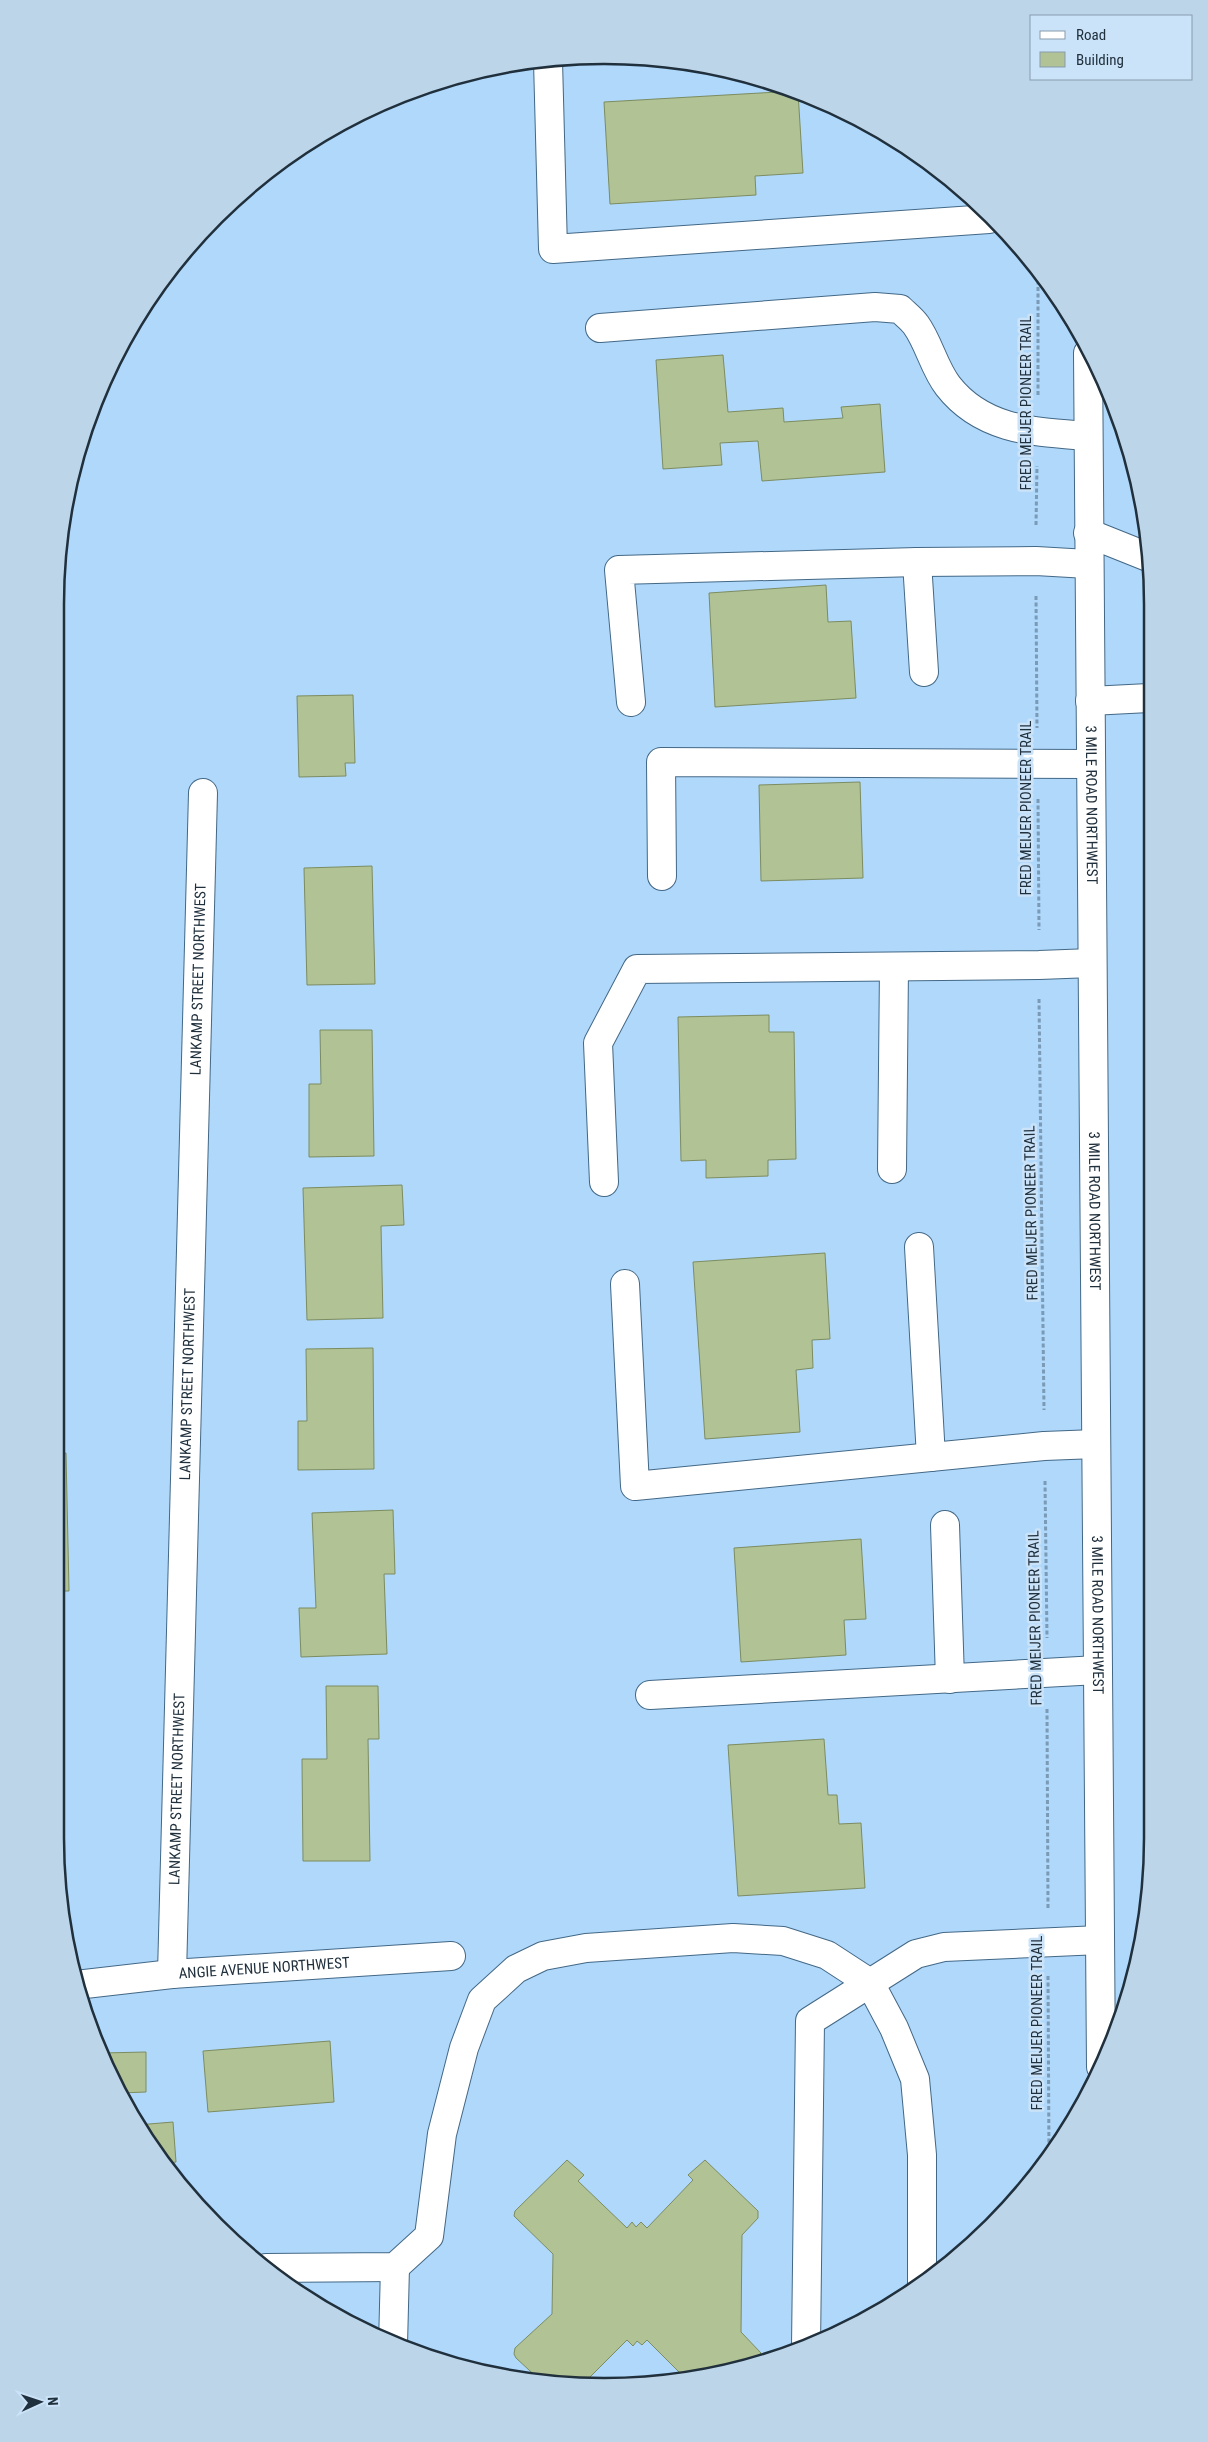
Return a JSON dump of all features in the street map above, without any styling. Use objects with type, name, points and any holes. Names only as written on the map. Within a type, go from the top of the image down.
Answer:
[{"type":"street","points":[[548,67],[553,249],[983,219]]},
{"type":"street","points":[[600,328],[875,306],[900,309],[916,326],[948,386],[970,407],[1002,425],[1038,432],[1087,436]]},
{"type":"street","name":"3 MILE ROAD NORTHWEST","points":[[1088,363],[1101,2050]]},
{"type":"street","points":[[1088,533],[1142,555]]},
{"type":"street","points":[[631,702],[619,570],[917,562],[1036,561],[1088,564]]},
{"type":"street","points":[[917,562],[924,672]]},
{"type":"street","points":[[1090,701],[1144,698]]},
{"type":"street","points":[[662,876],[661,762],[1090,764]]},
{"type":"street","name":"LANKAMP STREET NORTHWEST","points":[[172,1974],[203,793]]},
{"type":"street","points":[[604,1182],[598,1043],[637,969],[1039,966],[1092,963]]},
{"type":"street","points":[[892,1170],[894,967]]},
{"type":"street","points":[[919,1247],[931,1457]]},
{"type":"street","points":[[625,1284],[634,1486],[1044,1446],[1096,1444]]},
{"type":"street","points":[[945,1525],[950,1678]]},
{"type":"street","points":[[650,1695],[1098,1670]]},
{"type":"street","points":[[276,2268],[395,2267],[430,2236],[442,2134],[464,2048],[482,2000],[516,1969],[543,1956],[586,1948],[733,1938],[783,1941],[827,1955],[870,1983],[894,2028],[915,2079],[922,2155],[922,2275]]},
{"type":"street","points":[[806,2339],[810,2021],[916,1954],[944,1947],[1100,1940]]},
{"type":"street","name":"ANGIE AVENUE NORTHWEST","points":[[84,1984],[172,1974],[451,1956]]},
{"type":"street","points":[[393,2335],[395,2267]]},
{"type":"path","name":"FRED MEIJER PIONEER TRAIL","points":[[1038,282],[1037,764],[1047,1674],[1049,2144]]},
{"type":"building","points":[[778,92],[798,100],[803,173],[755,176],[756,195],[610,204],[604,102]]},
{"type":"building","points":[[723,355],[728,412],[783,408],[784,422],[843,418],[841,407],[880,404],[885,472],[762,481],[758,441],[720,443],[722,465],[663,469],[656,360]]},
{"type":"building","points":[[826,585],[828,622],[851,621],[856,698],[715,707],[709,593]]},
{"type":"building","points":[[353,695],[355,763],[345,763],[346,776],[299,777],[297,696]]},
{"type":"building","points":[[860,782],[863,878],[761,881],[759,785]]},
{"type":"building","points":[[372,866],[375,984],[307,985],[304,868]]},
{"type":"building","points":[[769,1015],[769,1032],[794,1032],[796,1159],[768,1160],[768,1176],[706,1178],[706,1160],[681,1161],[678,1017]]},
{"type":"building","points":[[320,1030],[372,1030],[374,1156],[309,1157],[309,1084],[321,1084]]},
{"type":"building","points":[[402,1185],[404,1225],[381,1226],[383,1318],[307,1320],[303,1188]]},
{"type":"building","points":[[825,1253],[830,1339],[812,1340],[813,1368],[796,1370],[800,1432],[705,1439],[693,1262]]},
{"type":"building","points":[[373,1348],[374,1469],[298,1470],[298,1421],[307,1421],[306,1349]]},
{"type":"building","points":[[64,1453],[66,1453],[69,1591],[64,1591]]},
{"type":"building","points":[[393,1510],[395,1574],[384,1574],[387,1654],[301,1657],[299,1608],[316,1608],[312,1513]]},
{"type":"building","points":[[861,1539],[866,1619],[844,1620],[846,1655],[741,1662],[734,1548]]},
{"type":"building","points":[[326,1686],[378,1686],[379,1739],[368,1739],[370,1861],[303,1861],[302,1759],[327,1759]]},
{"type":"building","points":[[824,1739],[828,1795],[837,1795],[839,1824],[861,1823],[865,1888],[738,1896],[728,1745]]},
{"type":"building","points":[[330,2041],[334,2102],[208,2112],[203,2051]]},
{"type":"building","points":[[146,2052],[146,2092],[128,2093],[108,2053]]},
{"type":"building","points":[[173,2122],[176,2162],[172,2163],[146,2124]]},
{"type":"building","points":[[567,2160],[584,2175],[578,2181],[627,2228],[632,2222],[636,2227],[641,2222],[647,2228],[693,2180],[688,2175],[705,2160],[758,2211],[758,2218],[742,2235],[741,2332],[761,2353],[758,2356],[744,2360],[680,2373],[647,2340],[642,2345],[637,2341],[633,2346],[627,2340],[589,2378],[533,2374],[514,2354],[515,2348],[552,2314],[553,2254],[514,2216],[515,2211]]}]
